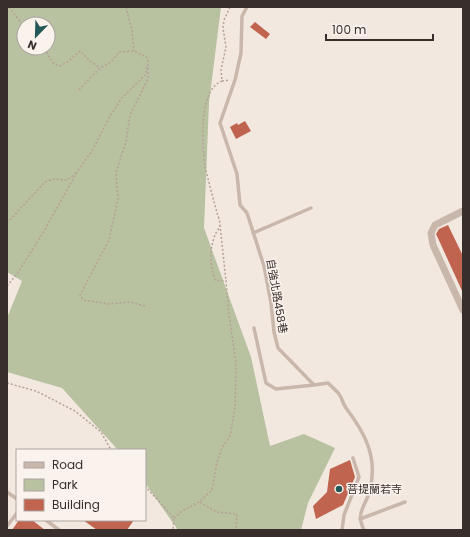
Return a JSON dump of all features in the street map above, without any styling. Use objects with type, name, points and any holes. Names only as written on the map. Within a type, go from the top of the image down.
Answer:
[{"type":"street","points":[[462,306],[433,245],[431,233],[435,225],[463,211]]},
{"type":"lane","name":"自強北路458巷","points":[[247,7],[242,16],[241,53],[235,80],[220,123],[237,174],[240,205],[247,213],[264,266],[271,303],[274,332],[278,348],[314,385]]},
{"type":"lane","points":[[253,233],[311,208]]},
{"type":"lane","points":[[254,328],[266,383],[276,390],[328,383],[339,395],[356,421],[369,446],[372,457],[370,490],[362,507],[360,519],[364,530]]},
{"type":"lane","points":[[342,530],[344,515],[359,477],[354,458]]},
{"type":"lane","points":[[7,492],[16,498]]},
{"type":"lane","points":[[360,519],[405,502]]},
{"type":"lane","points":[[7,526],[16,513]]},
{"type":"lane","points":[[47,521],[59,530]]},
{"type":"path","points":[[9,7],[16,16]]},
{"type":"path","points":[[126,7],[134,51]]},
{"type":"path","points":[[222,81],[221,70],[226,47],[223,28],[224,20],[230,7]]},
{"type":"path","points":[[49,56],[54,64],[60,66],[69,61],[80,51],[100,68]]},
{"type":"path","points":[[79,90],[100,68],[111,62],[119,52],[134,51],[148,58]]},
{"type":"path","points":[[7,286],[17,274],[43,233],[77,172],[92,151],[121,98],[146,74],[148,58]]},
{"type":"path","points":[[145,306],[129,302],[109,304],[83,300],[80,295],[109,240],[118,199],[116,173],[126,141],[130,115],[148,79],[148,58]]},
{"type":"path","points":[[173,530],[174,518],[182,511],[199,502],[212,490],[217,462],[222,448],[230,436],[235,408],[236,364],[229,314],[220,224],[205,166],[203,127],[206,100],[211,90],[216,83],[235,80]]},
{"type":"path","points":[[7,223],[45,182],[54,179],[67,180],[77,172]]},
{"type":"path","points":[[220,224],[213,242],[210,258],[215,280],[226,281]]},
{"type":"path","points":[[7,383],[36,391],[75,411],[101,432],[111,449]]},
{"type":"path","points":[[146,487],[174,518]]},
{"type":"path","points":[[199,502],[217,512],[236,514],[236,530]]},
{"type":"green space","points":[[7,7],[221,7],[209,103],[204,228],[251,357],[270,446],[304,434],[335,448],[308,503],[301,530],[178,530],[146,484],[146,449],[117,449],[62,388],[7,372],[7,318],[22,281],[7,272]]},
{"type":"building","points":[[255,22],[270,34],[266,39],[250,27]]},
{"type":"building","points":[[245,121],[251,131],[236,139],[230,127]]},
{"type":"building","points":[[448,225],[463,256],[463,293],[436,234],[439,229]]},
{"type":"building","name":"菩提蘭若寺","points":[[350,460],[355,477],[343,505],[316,519],[313,506],[327,492],[330,469]]},
{"type":"building","points":[[18,521],[33,521],[45,530],[12,530]]},
{"type":"building","points":[[84,521],[133,521],[127,530],[97,530]]},
{"type":"place","name":"菩提蘭若寺","points":[[339,489]]}]
